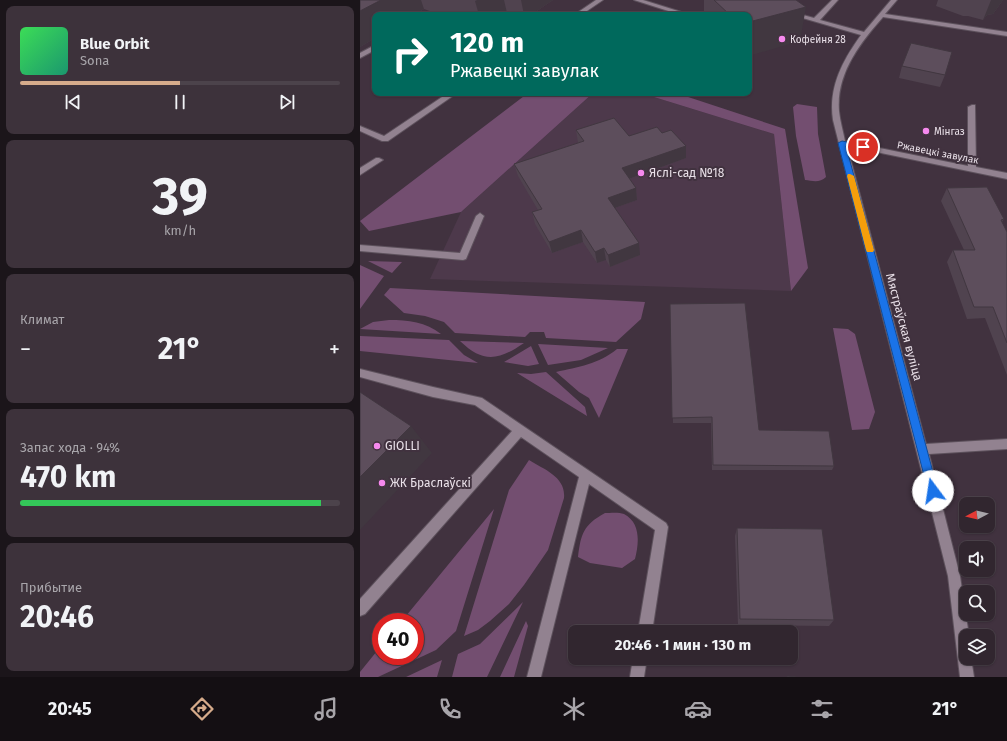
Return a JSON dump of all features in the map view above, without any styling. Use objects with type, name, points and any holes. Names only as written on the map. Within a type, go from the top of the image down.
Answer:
[{"type":"street","points":[[582,12],[600,0]]},
{"type":"street","points":[[637,0],[678,12]]},
{"type":"street","points":[[816,20],[835,0]]},
{"type":"street","name":"Мястраўская вуліца","points":[[894,0],[866,34],[843,68],[837,84],[835,107],[842,143],[954,576],[968,677]]},
{"type":"street","points":[[788,12],[866,34]]},
{"type":"street","points":[[881,15],[906,20],[1007,34]]},
{"type":"street","points":[[360,56],[372,49]]},
{"type":"street","points":[[362,132],[385,139],[449,96]]},
{"type":"street","points":[[972,106],[972,169]]},
{"type":"street","name":"Ржавецкі завулак","points":[[842,143],[972,169],[1006,178]]},
{"type":"street","points":[[360,172],[380,160]]},
{"type":"street","points":[[360,248],[462,257],[480,216]]},
{"type":"street","points":[[360,373],[433,392],[478,401],[662,527],[646,625]]},
{"type":"street","points":[[360,609],[520,430]]},
{"type":"street","points":[[922,449],[1007,444]]},
{"type":"street","points":[[534,677],[585,475]]},
{"type":"street","points":[[637,677],[639,665]]},
{"type":"shaded area","points":[[524,96],[590,96],[461,212],[369,231],[360,221]]},
{"type":"shaded area","name":"Яслі-сад №18","points":[[590,96],[651,96],[774,134],[791,291],[430,279],[461,212]]},
{"type":"shaded area","points":[[651,96],[685,96],[785,129],[808,268],[791,291],[774,134]]},
{"type":"shaded area","points":[[797,104],[817,107],[818,134],[826,177],[821,180],[805,180],[796,136],[793,107]]},
{"type":"shaded area","points":[[368,261],[402,262],[392,273]]},
{"type":"shaded area","points":[[360,265],[384,276],[360,309]]},
{"type":"shaded area","points":[[390,288],[645,302],[641,319],[616,342],[546,338],[544,332],[530,332],[525,337],[455,333],[444,322],[425,316],[404,313],[384,295]]},
{"type":"shaded area","points":[[389,320],[416,322],[423,324],[441,334],[360,329],[373,322]]},
{"type":"shaded area","points":[[833,328],[848,329],[855,334],[875,412],[869,429],[852,430]]},
{"type":"shaded area","points":[[360,336],[449,340],[464,355],[478,363],[360,351]]},
{"type":"shaded area","points":[[460,341],[524,343],[506,353],[491,357],[476,353]]},
{"type":"shaded area","points":[[538,344],[608,348],[581,360],[548,365]]},
{"type":"shaded area","points":[[531,346],[539,364],[528,366],[504,362]]},
{"type":"shaded area","points":[[617,349],[628,349],[599,418],[589,398],[579,392],[556,372],[596,362]]},
{"type":"shaded area","points":[[546,372],[585,407],[587,416],[517,373],[531,374]]},
{"type":"shaded area","points":[[529,460],[548,471],[558,479],[564,491],[564,498],[548,550],[509,604],[478,630],[464,636],[509,490]]},
{"type":"shaded area","points":[[494,509],[456,631],[436,650],[424,656],[424,613],[408,613]]},
{"type":"shaded area","points":[[605,513],[624,514],[630,518],[636,528],[638,540],[635,559],[622,568],[590,563],[578,557],[580,542],[584,531],[592,522]]},
{"type":"shaded area","points":[[523,602],[487,677],[452,677],[458,654],[480,644]]},
{"type":"shaded area","points":[[526,621],[528,626],[514,677],[500,677]]},
{"type":"shaded area","points":[[372,657],[372,665],[404,665],[378,677],[360,677],[360,672]]},
{"type":"shaded area","points":[[442,660],[437,677],[406,677]]},
{"type":"building","points":[[360,0],[381,0],[360,11]]},
{"type":"building","points":[[714,0],[796,0],[806,7],[752,21],[752,12],[727,12]]},
{"type":"building","points":[[911,43],[952,52],[945,75],[902,66]]},
{"type":"building","points":[[614,118],[629,136],[657,127],[662,133],[671,130],[686,146],[622,168],[636,188],[608,198],[639,243],[608,255],[604,248],[595,252],[581,230],[549,242],[532,212],[542,209],[514,164],[584,141],[576,130]]},
{"type":"building","points":[[987,187],[1004,219],[1001,220],[1007,232],[1007,343],[993,307],[974,307],[953,250],[975,250],[947,188]]},
{"type":"building","points":[[745,303],[759,430],[829,431],[834,466],[713,465],[712,417],[672,418],[670,304]]},
{"type":"building","points":[[360,392],[411,426],[360,477]]},
{"type":"building","points":[[737,528],[822,529],[834,620],[740,619]]},
{"type":"slow traffic","points":[[850,176],[870,250]]},
{"type":"place","name":"Кофейня 28","points":[[782,39]]},
{"type":"place","name":"Мінгаз","points":[[926,131]]},
{"type":"place","name":"Яслі-сад №18","points":[[641,173]]},
{"type":"place","name":"GIOLLI","points":[[377,446]]},
{"type":"place","name":"ЖК Браслаўскі","points":[[382,483]]},
{"type":"route","points":[[863,147],[842,143],[933,491]]}]
